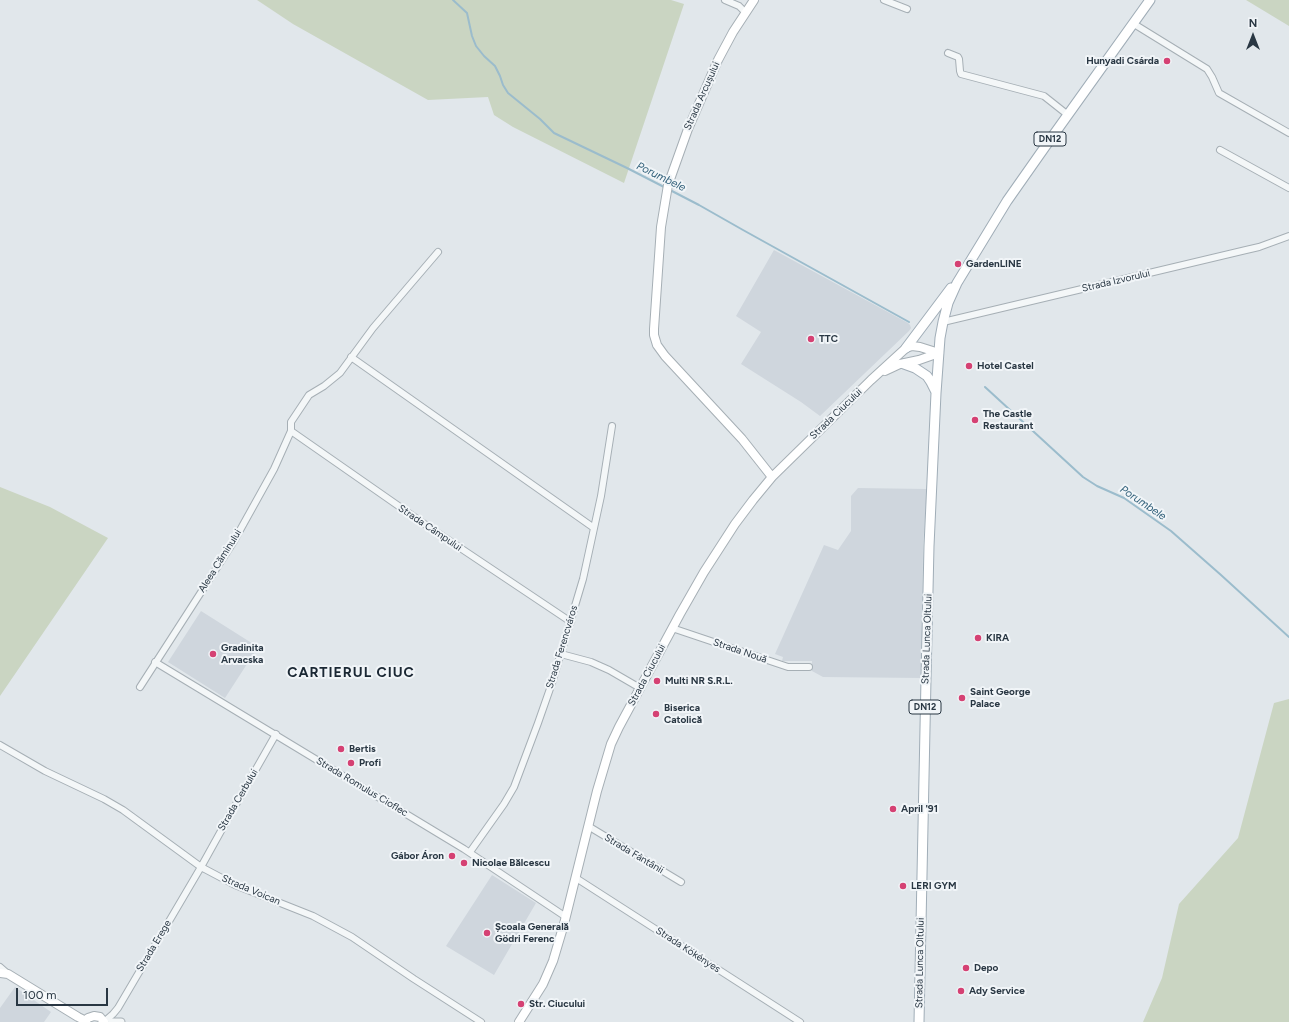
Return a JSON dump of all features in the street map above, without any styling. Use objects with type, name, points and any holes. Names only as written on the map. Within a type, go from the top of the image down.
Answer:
[{"type":"main road","name":"Strada Arcușului","points":[[754,0],[732,32],[718,60],[688,129],[668,185],[661,227],[654,335],[655,340],[665,356],[742,439],[772,477]]},
{"type":"main road","name":"DN12","points":[[957,283],[1007,201],[1150,0]]},
{"type":"main road","name":"Strada Lunca Oltului","points":[[919,1022],[926,648],[936,393],[943,322],[948,303],[957,283]]},
{"type":"main road","points":[[871,380],[906,348],[949,290],[957,283]]},
{"type":"main road","points":[[906,348],[912,346],[920,347],[939,353]]},
{"type":"main road","points":[[871,380],[890,368],[939,353]]},
{"type":"main road","points":[[904,364],[915,368],[927,376],[936,393]]},
{"type":"main road","name":"Strada Ciucului","points":[[519,1022],[547,976],[553,961],[566,917],[597,791],[611,744],[672,628],[735,524],[753,500],[772,477],[871,380]]},
{"type":"main road","points":[[4,974],[86,1021],[91,1016],[94,1016],[100,1017],[104,1022]]},
{"type":"street","points":[[725,0],[739,6],[745,12]]},
{"type":"street","points":[[884,0],[907,9]]},
{"type":"street","points":[[1134,24],[1207,69],[1219,93],[1289,133]]},
{"type":"street","points":[[948,53],[958,56],[961,74],[1044,96],[1068,115]]},
{"type":"street","points":[[1220,150],[1289,188]]},
{"type":"street","name":"Strada Izvorului","points":[[943,322],[1246,250],[1289,236]]},
{"type":"street","name":"Aleea Căminului","points":[[140,687],[234,541],[274,469],[292,431],[291,422],[309,395],[324,386],[340,373],[373,328],[438,252]]},
{"type":"street","points":[[351,357],[594,528]]},
{"type":"street","name":"Strada Ferencváros","points":[[470,852],[504,804],[514,787],[538,723],[561,654],[583,579],[594,528],[612,426]]},
{"type":"street","name":"Strada Câmpului","points":[[292,431],[571,622]]},
{"type":"street","name":"Strada Nouă","points":[[672,628],[788,667],[810,667]]},
{"type":"street","points":[[561,654],[591,662],[609,670],[640,688]]},
{"type":"street","name":"Strada Romulus Cioflec","points":[[156,662],[470,852],[566,917]]},
{"type":"street","name":"Strada Cerbului","points":[[201,867],[276,734]]},
{"type":"street","name":"Strada Voican","points":[[0,746],[45,771],[104,799],[123,810],[201,867],[235,885],[313,916],[352,937],[481,1022]]},
{"type":"street","name":"Strada Fântânii","points":[[588,826],[680,882]]},
{"type":"street","name":"Strada Erege","points":[[104,1022],[118,1008],[201,867]]},
{"type":"street","name":"Strada Kökényes","points":[[576,878],[800,1022]]},
{"type":"street","points":[[0,967],[4,974]]},
{"type":"street","points":[[112,1022],[121,1022]]},
{"type":"shaded area","points":[[774,250],[908,323],[911,328],[820,416],[801,402],[741,364],[761,332],[736,316]]},
{"type":"shaded area","points":[[858,488],[927,489],[923,546],[922,678],[823,677],[812,671],[812,661],[782,661],[783,657],[775,654],[824,545],[838,550],[851,531],[851,496]]},
{"type":"shaded area","name":"Gradinita Arvacska","points":[[201,611],[258,647],[225,698],[168,662]]},
{"type":"shaded area","name":"Școala Generală Gödri Ferenc","points":[[492,875],[536,903],[494,975],[446,946]]},
{"type":"shaded area","points":[[15,987],[51,1012],[44,1022],[0,1022],[0,1008]]},
{"type":"green space","points":[[257,0],[671,0],[684,4],[624,183],[513,127],[494,115],[488,97],[428,100],[293,24]]},
{"type":"green space","points":[[1246,0],[1289,0],[1289,26]]},
{"type":"green space","points":[[0,487],[50,507],[108,538],[0,696]]},
{"type":"green space","points":[[1289,699],[1289,1022],[1143,1022],[1162,978],[1179,904],[1238,838],[1274,703]]},
{"type":"waterway","name":"Porumbele","points":[[453,0],[467,13],[472,36],[476,46],[495,66],[508,93],[540,119],[554,133],[666,188]]},
{"type":"waterway","name":"Porumbele","points":[[670,190],[909,322]]},
{"type":"waterway","name":"Porumbele","points":[[985,387],[1083,477],[1097,486],[1124,498],[1171,531],[1289,637]]},
{"type":"place","name":"Hunyadi Csárda","points":[[1167,61]]},
{"type":"place","name":"GardenLINE","points":[[958,264]]},
{"type":"place","name":"TTC","points":[[811,339]]},
{"type":"place","name":"Hotel Castel","points":[[969,366]]},
{"type":"place","name":"The Castle Restaurant","points":[[975,420]]},
{"type":"place","name":"KIRA","points":[[978,638]]},
{"type":"place","name":"Gradinita Arvacska","points":[[213,654]]},
{"type":"place","name":"Multi NR S.R.L.","points":[[657,681]]},
{"type":"place","name":"Saint George Palace","points":[[962,698]]},
{"type":"place","name":"Biserica Catolică","points":[[656,714]]},
{"type":"place","name":"Bertis","points":[[341,749]]},
{"type":"place","name":"Profi","points":[[351,763]]},
{"type":"place","name":"April '91","points":[[893,809]]},
{"type":"place","name":"Gábor Áron","points":[[452,856]]},
{"type":"place","name":"Nicolae Bălcescu","points":[[464,863]]},
{"type":"place","name":"LERI GYM","points":[[903,886]]},
{"type":"place","name":"Școala Generală Gödri Ferenc","points":[[487,933]]},
{"type":"place","name":"Depo","points":[[966,968]]},
{"type":"place","name":"Ady Service","points":[[961,991]]},
{"type":"place","name":"Str. Ciucului","points":[[521,1004]]},
{"type":"district","name":"CARTIERUL CIUC","points":[[351,673]]}]
